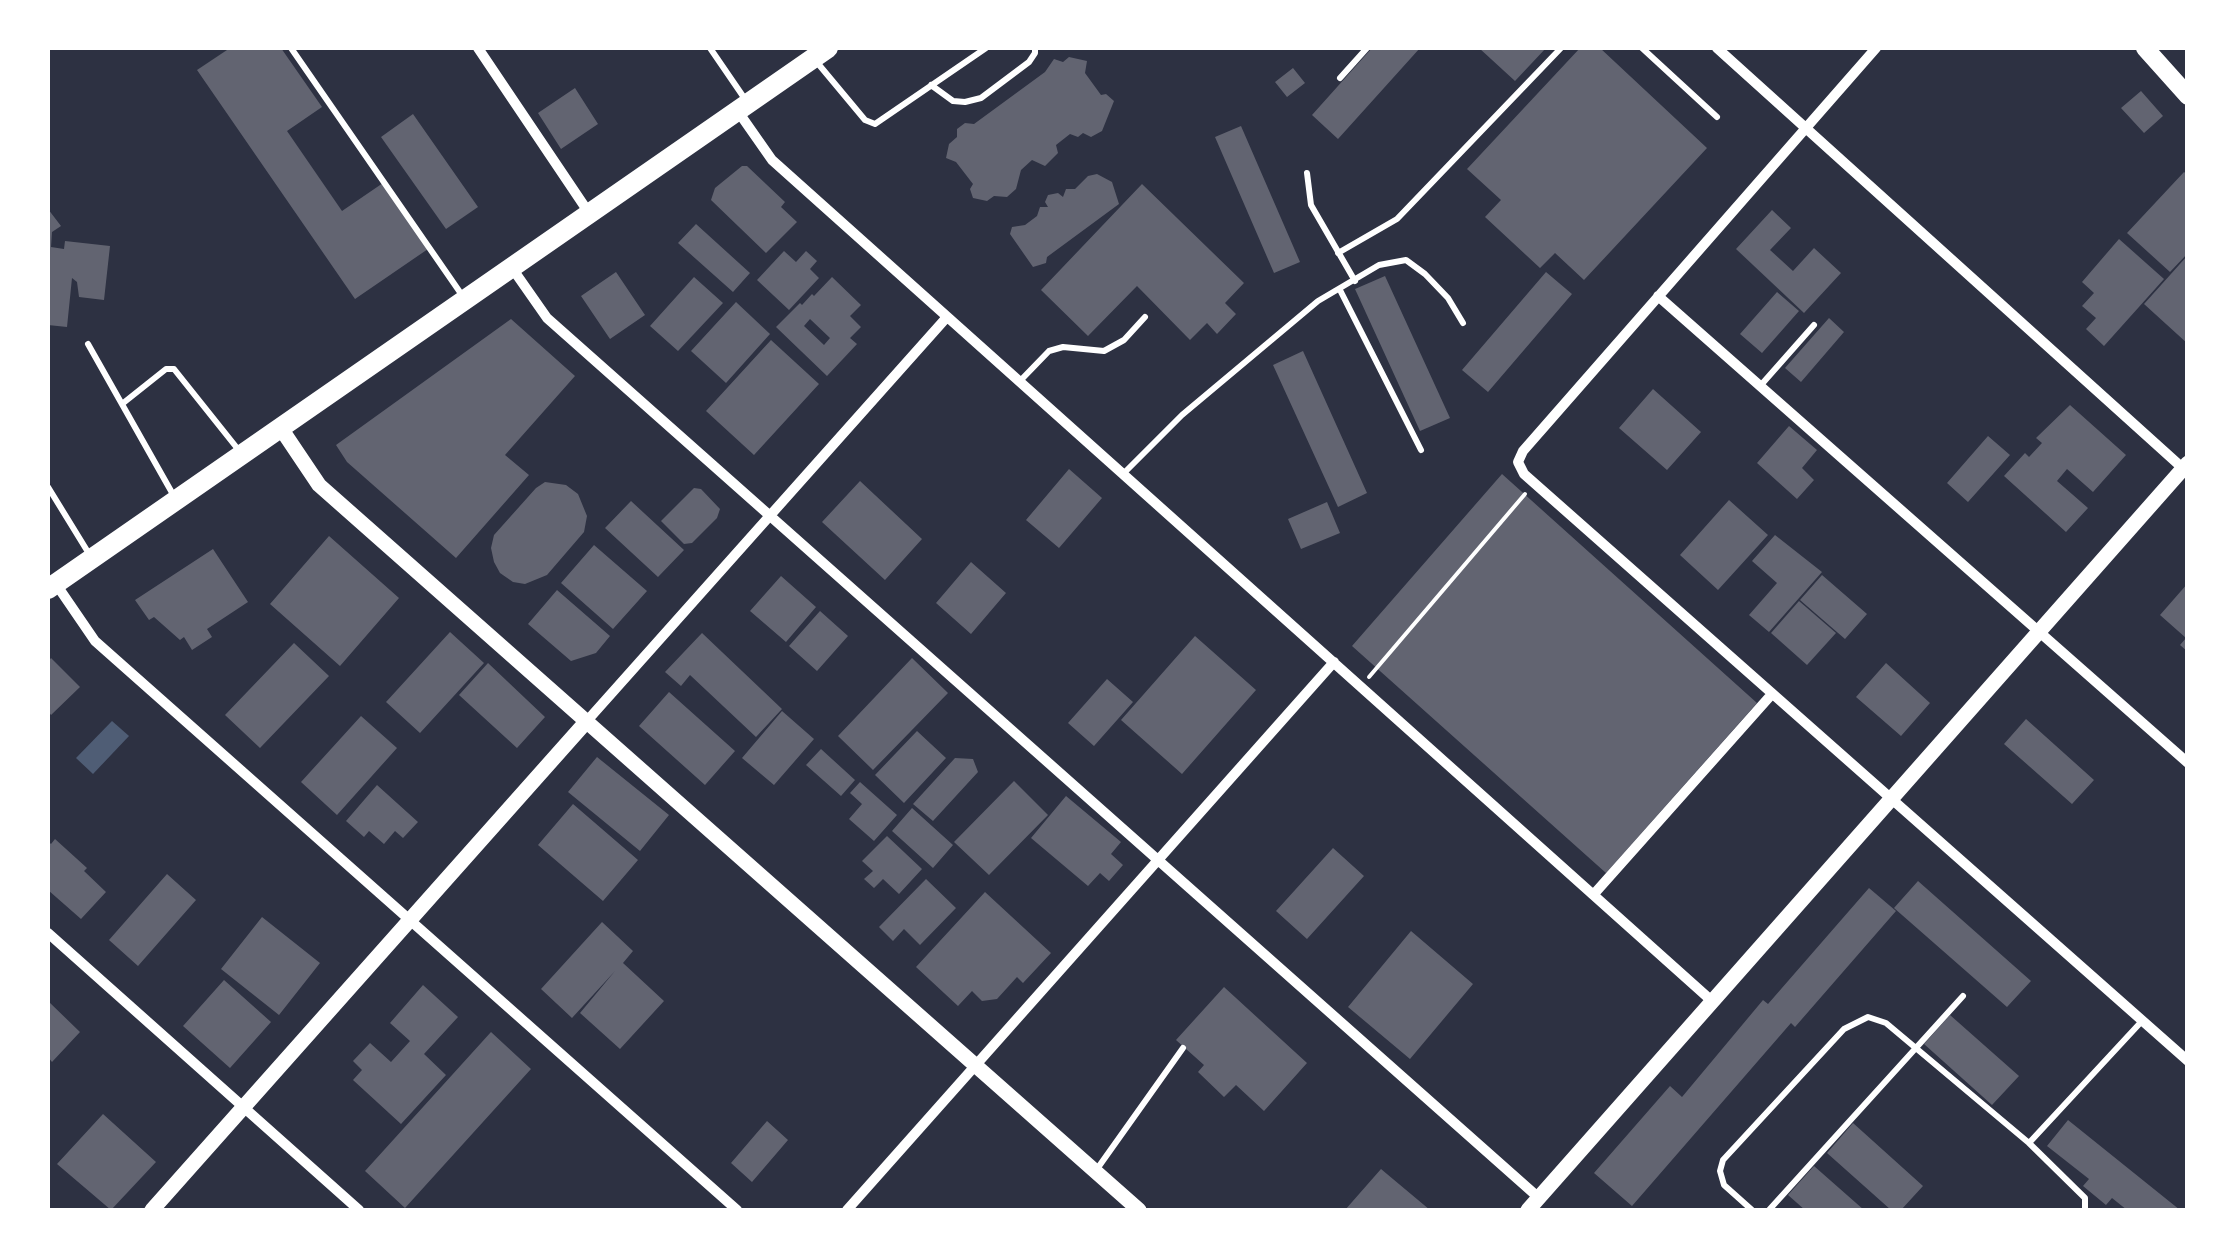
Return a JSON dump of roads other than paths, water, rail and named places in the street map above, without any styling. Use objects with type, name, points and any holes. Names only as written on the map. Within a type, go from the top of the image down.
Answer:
[{"type":"main road","points":[[2145,48],[2188,96]]},
{"type":"main road","points":[[51,586],[821,52]]},
{"type":"street","points":[[478,48],[589,213]]},
{"type":"street","points":[[512,267],[547,318],[1158,860],[1534,1204],[2186,468],[1717,48]]},
{"type":"street","points":[[1876,48],[1522,450],[1518,462],[1524,474],[2188,1062]]},
{"type":"street","points":[[742,106],[772,160],[1713,1002]]},
{"type":"street","points":[[1658,296],[2188,764]]},
{"type":"street","points":[[152,1210],[947,316]]},
{"type":"street","points":[[280,427],[319,485],[1139,1210]]},
{"type":"street","points":[[51,586],[95,641],[737,1210]]},
{"type":"street","points":[[847,1210],[1334,662]]},
{"type":"street","points":[[1594,894],[1772,694]]},
{"type":"street","points":[[48,934],[359,1210]]},
{"type":"lane","points":[[291,48],[465,299]]},
{"type":"lane","points":[[710,48],[742,106]]},
{"type":"lane","points":[[821,52],[856,110],[875,124],[986,48]]},
{"type":"lane","points":[[931,85],[953,100],[981,98],[1029,62],[1035,48]]},
{"type":"lane","points":[[1340,78],[1367,48]]},
{"type":"lane","points":[[1338,253],[1397,220],[1561,48]]},
{"type":"lane","points":[[1642,48],[1716,117]]},
{"type":"lane","points":[[1307,172],[1311,205],[1354,281]]},
{"type":"lane","points":[[1123,474],[1182,415],[1318,301],[1379,265],[1406,260],[1448,298],[1463,323]]},
{"type":"lane","points":[[1340,290],[1422,450]]},
{"type":"lane","points":[[1020,382],[1049,351],[1063,347],[1104,351],[1124,340],[1145,317]]},
{"type":"lane","points":[[1760,386],[1814,325]]},
{"type":"lane","points":[[88,344],[176,500]]},
{"type":"lane","points":[[122,404],[166,369],[174,368],[242,454]]},
{"type":"lane","points":[[48,487],[92,558]]},
{"type":"lane","points":[[1768,1210],[1963,996]]},
{"type":"lane","points":[[1752,1210],[1724,1184],[1720,1171],[1724,1160],[1734,1144],[1844,1030],[1868,1017],[1886,1023],[2029,1143],[2085,1198],[2084,1210]]},
{"type":"lane","points":[[2029,1143],[2142,1020]]},
{"type":"lane","points":[[1095,1172],[1183,1048]]},
{"type":"water","points":[[112,721],[129,736],[93,774],[76,758]]}]
